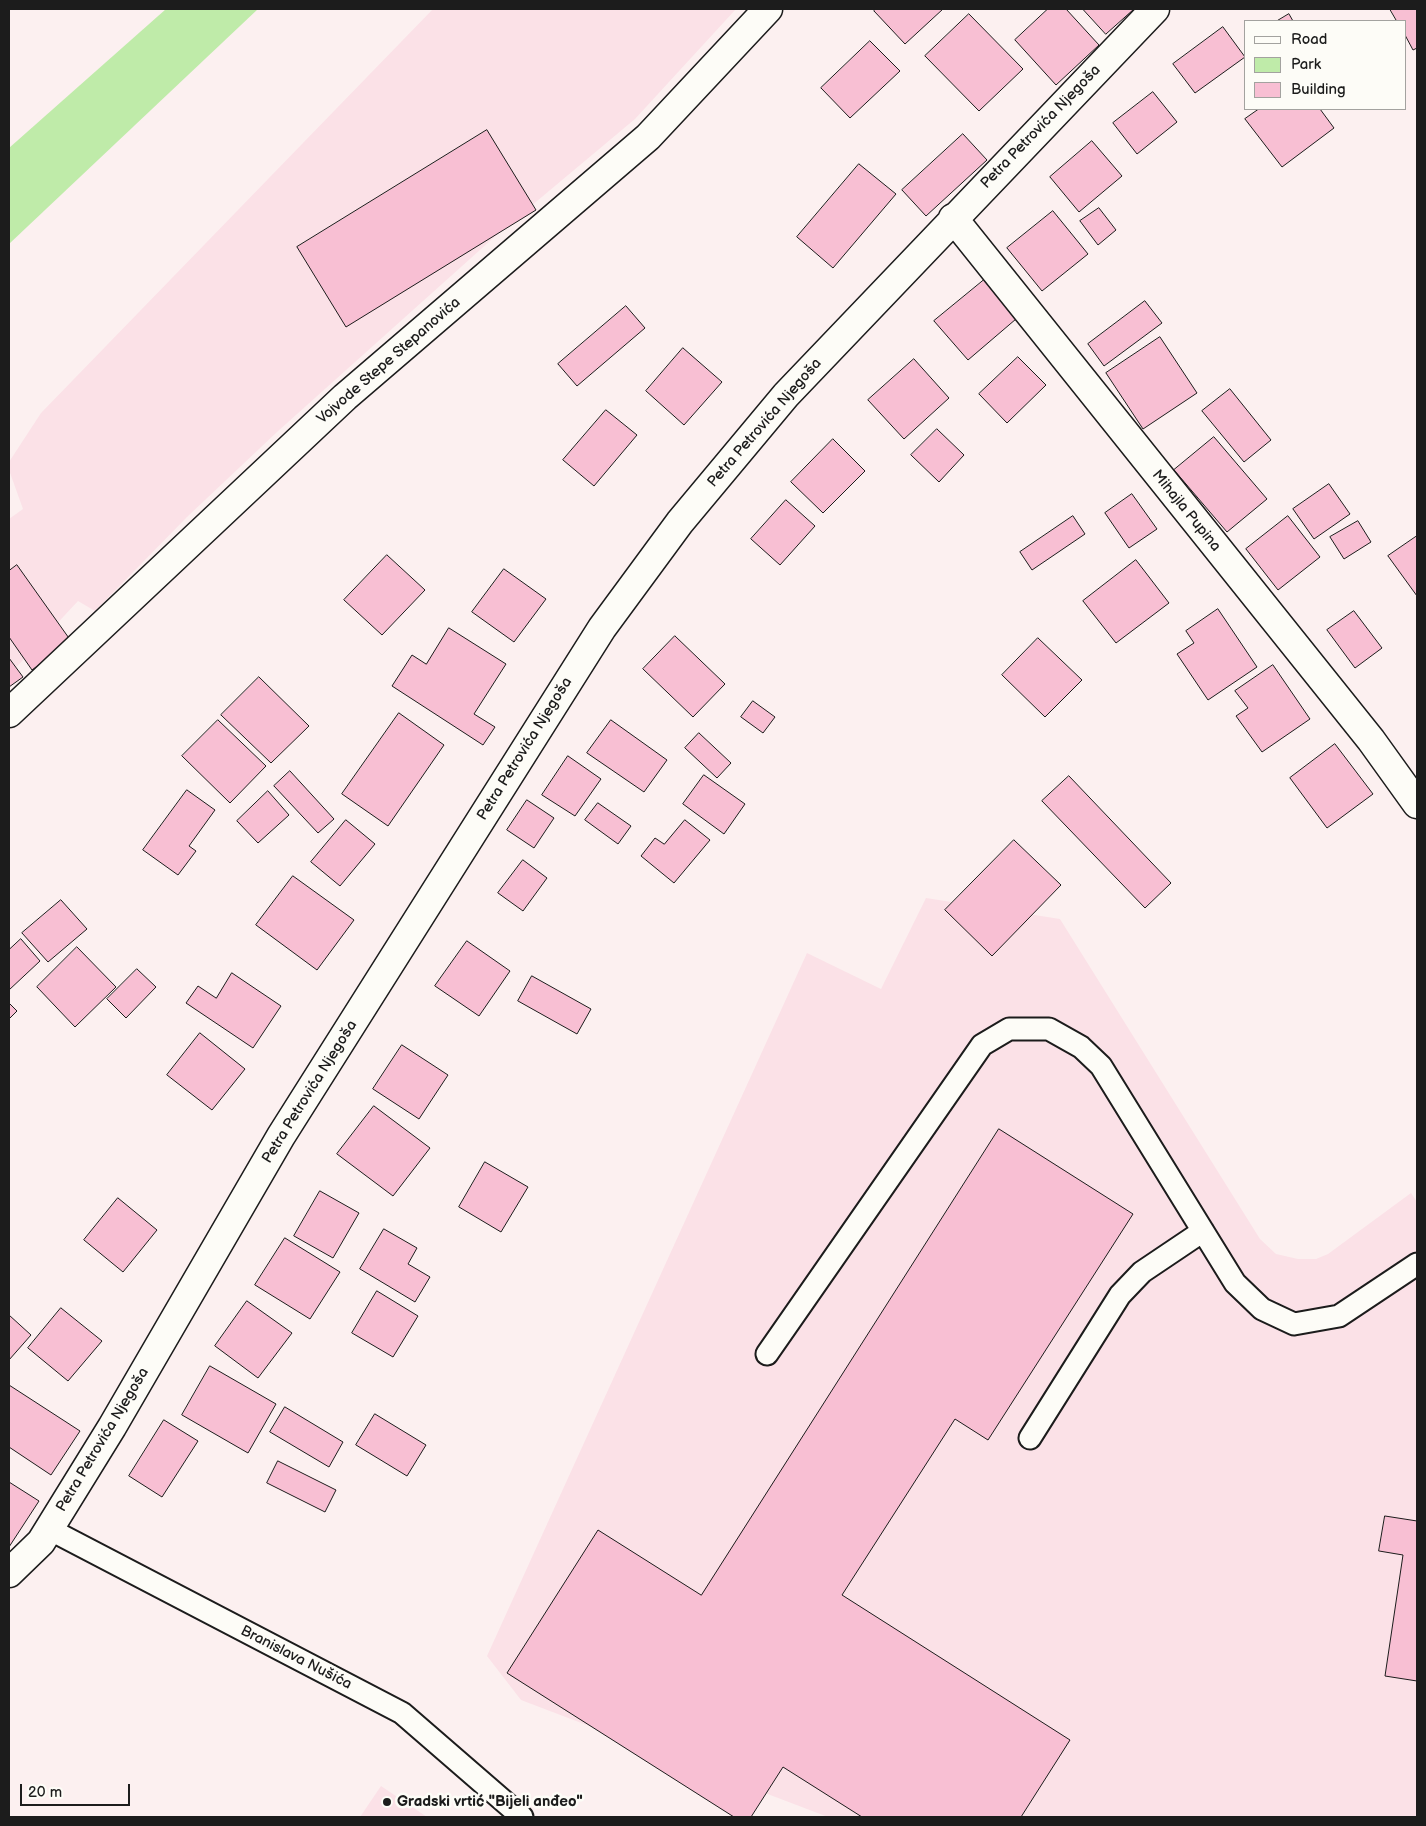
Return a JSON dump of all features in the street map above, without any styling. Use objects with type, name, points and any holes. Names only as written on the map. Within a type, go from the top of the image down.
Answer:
[{"type":"street","name":"Vojvode Stepe Stepanovića","points":[[9,713],[345,398],[648,136],[768,9]]},
{"type":"street","name":"Petra Petrovića Njegoša","points":[[9,1573],[42,1542],[281,1136],[602,628],[680,522],[786,395],[953,218],[1155,9]]},
{"type":"street","name":"Mihajla Pupina","points":[[953,218],[1365,733],[1417,804]]},
{"type":"lane","points":[[767,1354],[982,1045],[1010,1029],[1049,1029],[1081,1047],[1101,1066],[1235,1283],[1262,1309],[1294,1324],[1339,1316],[1417,1264]]},
{"type":"lane","points":[[1030,1438],[1120,1295],[1142,1272],[1203,1231]]},
{"type":"lane","name":"Branislava Nušića","points":[[49,1530],[402,1712],[522,1817]]},
{"type":"shaded area","points":[[433,9],[736,9],[635,119],[500,232],[277,432],[187,517],[95,611],[78,601],[9,675],[9,519],[23,509],[9,470],[9,462],[41,413]]},
{"type":"shaded area","points":[[926,898],[1060,919],[1260,1239],[1276,1254],[1298,1259],[1316,1259],[1328,1254],[1411,1193],[1417,1202],[1417,1817],[828,1817],[521,1700],[487,1656],[807,953],[881,989]]},
{"type":"shaded area","name":"Gradski vrtić \"Bijeli anđeo\"","points":[[381,1786],[427,1817],[360,1817]]},
{"type":"green space","points":[[166,9],[258,9],[9,244],[9,148]]},
{"type":"building","points":[[876,9],[943,9],[905,44],[874,11]]},
{"type":"building","points":[[1048,9],[1066,9],[1099,45],[1056,85],[1015,40]]},
{"type":"building","points":[[1083,9],[1134,9],[1106,34]]},
{"type":"building","points":[[1390,9],[1417,9],[1417,48],[1413,50],[1406,37],[1406,20],[1396,20]]},
{"type":"building","points":[[969,14],[1023,69],[979,111],[925,56]]},
{"type":"building","points":[[1289,14],[1292,20],[1279,20]]},
{"type":"building","points":[[1223,27],[1244,56],[1244,58],[1195,93],[1173,64]]},
{"type":"building","points":[[870,41],[900,71],[850,118],[821,88]]},
{"type":"building","points":[[1153,92],[1177,122],[1137,154],[1113,123]]},
{"type":"building","points":[[1258,110],[1321,110],[1334,128],[1282,167],[1245,119]]},
{"type":"building","points":[[487,130],[536,210],[346,327],[297,247]]},
{"type":"building","points":[[963,134],[987,160],[926,216],[902,190]]},
{"type":"building","points":[[1092,141],[1122,176],[1079,212],[1050,177]]},
{"type":"building","points":[[859,164],[896,194],[833,268],[797,237]]},
{"type":"building","points":[[1099,208],[1116,230],[1098,245],[1080,221]]},
{"type":"building","points":[[1053,211],[1088,254],[1042,291],[1007,248]]},
{"type":"building","points":[[984,280],[1016,319],[968,360],[934,321]]},
{"type":"building","points":[[1145,301],[1162,323],[1104,366],[1088,344]]},
{"type":"building","points":[[626,306],[645,328],[577,386],[558,364]]},
{"type":"building","points":[[1160,337],[1197,393],[1143,429],[1106,373]]},
{"type":"building","points":[[683,348],[722,382],[684,425],[646,391]]},
{"type":"building","points":[[1018,357],[1046,385],[1007,423],[979,394]]},
{"type":"building","points":[[914,359],[949,398],[904,439],[868,400]]},
{"type":"building","points":[[1230,389],[1271,440],[1244,462],[1202,411]]},
{"type":"building","points":[[606,410],[637,435],[594,486],[563,460]]},
{"type":"building","points":[[937,429],[964,455],[939,482],[911,455]]},
{"type":"building","points":[[1214,437],[1267,499],[1227,532],[1174,470]]},
{"type":"building","points":[[833,439],[865,471],[823,513],[791,482]]},
{"type":"building","points":[[1329,484],[1350,514],[1314,539],[1293,509]]},
{"type":"building","points":[[1132,494],[1157,529],[1129,548],[1105,513]]},
{"type":"building","points":[[786,500],[815,526],[780,565],[751,539]]},
{"type":"building","points":[[1073,516],[1085,534],[1032,570],[1020,552]]},
{"type":"building","points":[[1288,516],[1320,557],[1278,590],[1246,549]]},
{"type":"building","points":[[1358,521],[1371,542],[1344,559],[1330,537]]},
{"type":"building","points":[[1417,536],[1417,596],[1388,556]]},
{"type":"building","points":[[387,555],[425,590],[382,635],[344,600]]},
{"type":"building","points":[[1136,560],[1169,603],[1116,643],[1083,601]]},
{"type":"building","points":[[17,565],[71,641],[32,670],[9,637],[9,571]]},
{"type":"building","points":[[504,569],[546,599],[514,642],[472,612]]},
{"type":"building","points":[[1218,609],[1257,667],[1208,700],[1177,654],[1194,643],[1186,631]]},
{"type":"building","points":[[1354,611],[1382,648],[1355,668],[1327,630]]},
{"type":"building","points":[[449,628],[506,664],[474,714],[495,727],[483,745],[392,686],[412,655],[426,664]]},
{"type":"building","points":[[675,636],[725,684],[693,717],[643,669]]},
{"type":"building","points":[[1038,638],[1082,680],[1045,717],[1002,675]]},
{"type":"building","points":[[9,658],[23,677],[9,687]]},
{"type":"building","points":[[1273,665],[1310,719],[1262,752],[1236,716],[1248,708],[1235,691]]},
{"type":"building","points":[[259,677],[309,726],[271,763],[221,715]]},
{"type":"building","points":[[753,701],[775,717],[763,733],[741,717]]},
{"type":"building","points":[[399,713],[444,745],[388,826],[342,794]]},
{"type":"building","points":[[218,720],[266,766],[230,803],[182,756]]},
{"type":"building","points":[[611,720],[667,760],[644,792],[587,753]]},
{"type":"building","points":[[699,733],[731,763],[717,778],[685,748]]},
{"type":"building","points":[[1335,744],[1373,794],[1327,828],[1290,778]]},
{"type":"building","points":[[568,756],[601,779],[575,816],[542,795]]},
{"type":"building","points":[[290,771],[334,819],[318,833],[274,786]]},
{"type":"building","points":[[704,775],[745,804],[724,834],[683,804]]},
{"type":"building","points":[[1069,776],[1171,883],[1145,908],[1042,801]]},
{"type":"building","points":[[187,790],[215,810],[189,846],[196,851],[178,875],[143,850]]},
{"type":"building","points":[[268,791],[289,815],[258,843],[237,821]]},
{"type":"building","points":[[527,800],[554,818],[534,848],[507,830]]},
{"type":"building","points":[[598,803],[631,826],[618,844],[585,820]]},
{"type":"building","points":[[346,820],[375,844],[340,886],[311,862]]},
{"type":"building","points":[[685,820],[710,840],[674,883],[641,856],[655,838],[664,844]]},
{"type":"building","points":[[1014,840],[1061,885],[992,956],[945,910]]},
{"type":"building","points":[[523,860],[547,878],[523,911],[498,893]]},
{"type":"building","points":[[293,876],[354,920],[317,970],[256,925]]},
{"type":"building","points":[[61,900],[87,929],[48,962],[22,933]]},
{"type":"building","points":[[21,939],[40,961],[9,990],[9,950]]},
{"type":"building","points":[[467,941],[510,971],[479,1016],[435,986]]},
{"type":"building","points":[[77,947],[116,987],[75,1027],[37,987]]},
{"type":"building","points":[[137,969],[156,987],[126,1018],[107,999]]},
{"type":"building","points":[[232,973],[281,1006],[253,1048],[186,1003],[198,986],[216,998]]},
{"type":"building","points":[[532,976],[591,1009],[577,1034],[518,1001]]},
{"type":"building","points":[[9,1003],[17,1011],[9,1019]]},
{"type":"building","points":[[200,1033],[245,1069],[212,1110],[167,1075]]},
{"type":"building","points":[[402,1045],[448,1075],[419,1119],[373,1089]]},
{"type":"building","points":[[374,1106],[430,1148],[393,1196],[337,1154]]},
{"type":"building","points":[[999,1129],[1133,1214],[988,1440],[955,1419],[842,1595],[1070,1740],[1021,1817],[862,1817],[783,1767],[751,1817],[734,1817],[507,1673],[598,1530],[701,1595]]},
{"type":"building","points":[[485,1162],[528,1187],[501,1232],[459,1207]]},
{"type":"building","points":[[320,1191],[359,1213],[333,1258],[294,1236]]},
{"type":"building","points":[[118,1198],[157,1230],[123,1272],[84,1240]]},
{"type":"building","points":[[384,1229],[417,1248],[408,1264],[430,1277],[415,1302],[360,1269]]},
{"type":"building","points":[[285,1238],[340,1272],[310,1319],[255,1285]]},
{"type":"building","points":[[377,1291],[418,1316],[393,1357],[352,1333]]},
{"type":"building","points":[[247,1301],[292,1333],[258,1378],[215,1346]]},
{"type":"building","points":[[61,1308],[102,1341],[68,1381],[28,1348]]},
{"type":"building","points":[[9,1315],[31,1335],[9,1360]]},
{"type":"building","points":[[210,1366],[276,1404],[248,1453],[182,1415]]},
{"type":"building","points":[[9,1385],[80,1431],[51,1475],[9,1447]]},
{"type":"building","points":[[285,1407],[343,1442],[329,1467],[270,1432]]},
{"type":"building","points":[[375,1414],[426,1445],[407,1476],[356,1445]]},
{"type":"building","points":[[164,1420],[198,1441],[162,1497],[129,1476]]},
{"type":"building","points":[[278,1461],[336,1490],[325,1512],[267,1483]]},
{"type":"building","points":[[9,1482],[39,1501],[9,1547]]},
{"type":"building","points":[[1385,1516],[1417,1521],[1417,1681],[1385,1676],[1403,1555],[1379,1551]]},
{"type":"place","name":"Gradski vrtić \"Bijeli anđeo\"","points":[[387,1802]]}]
